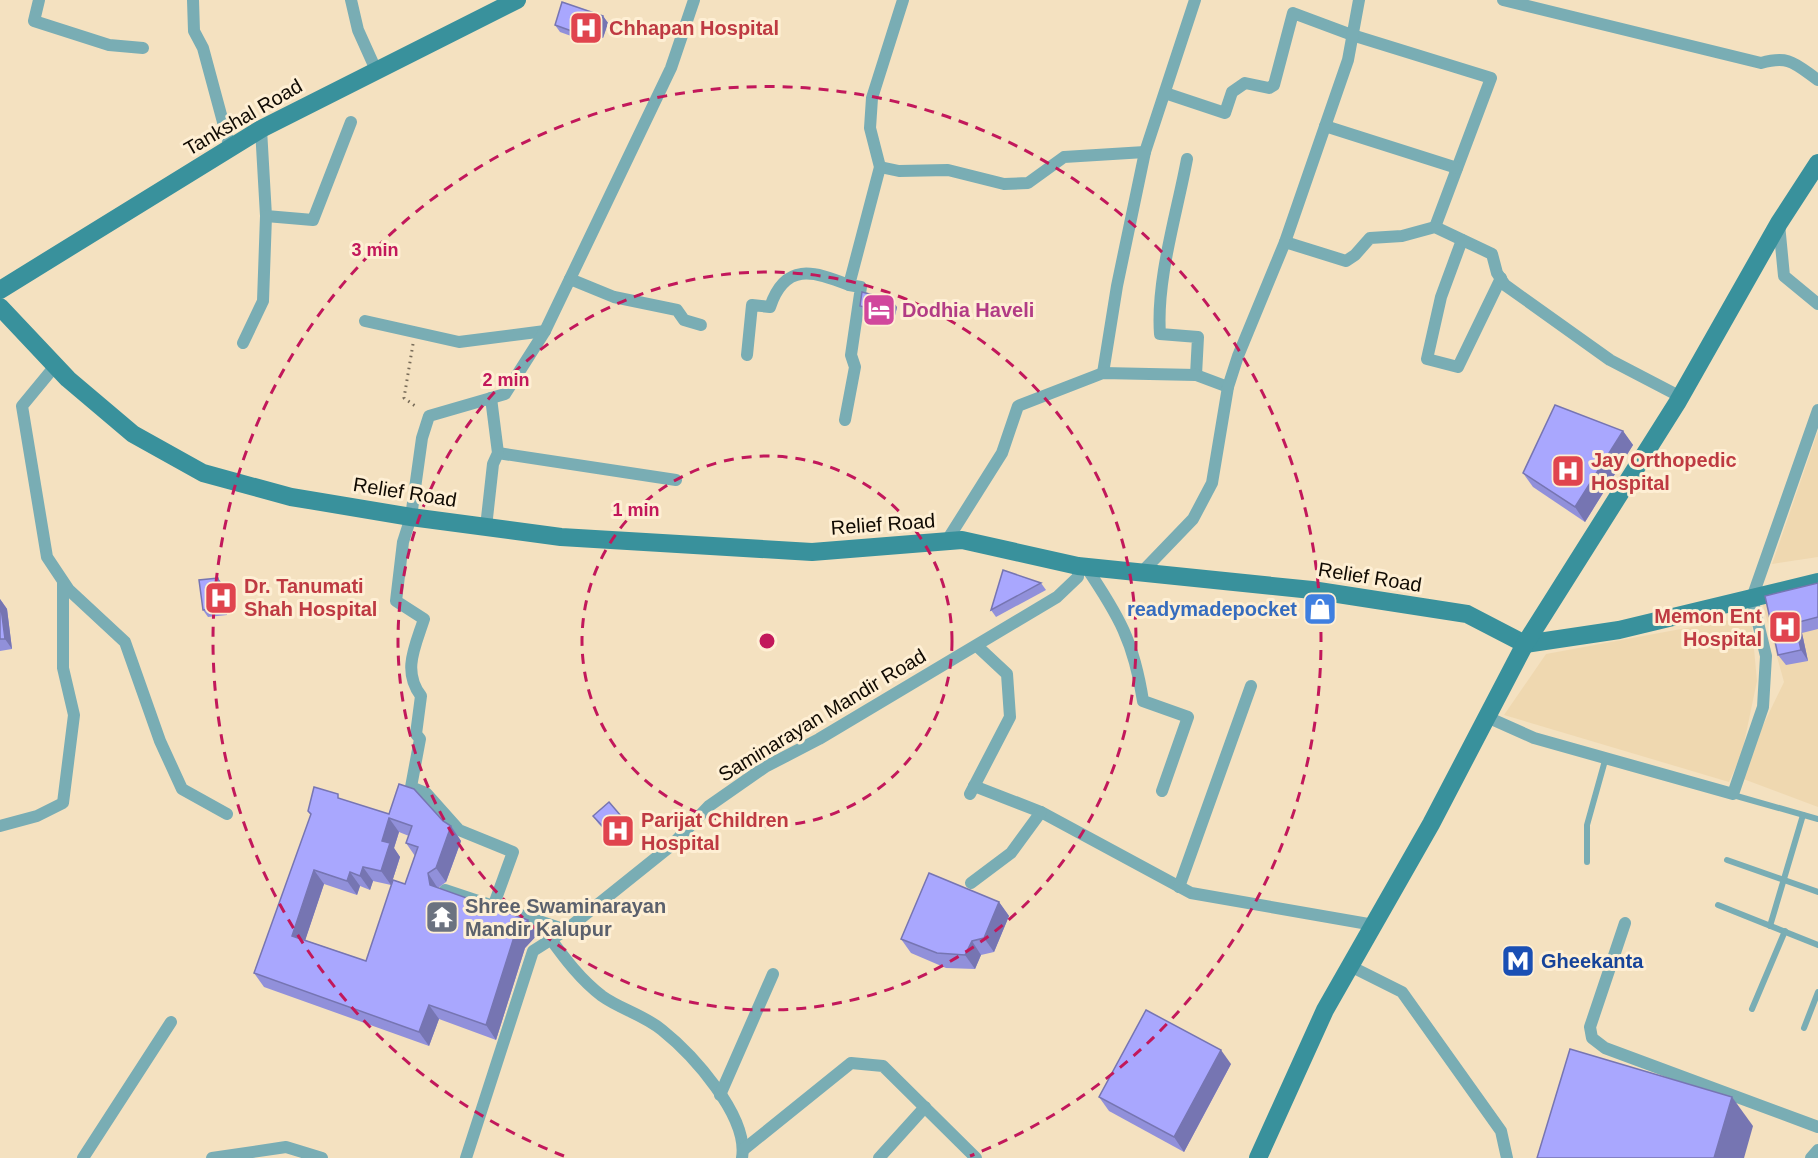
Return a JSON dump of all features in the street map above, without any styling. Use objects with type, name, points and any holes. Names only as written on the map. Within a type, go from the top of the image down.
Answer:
[{"type":"main road","name":"Tankshal Road","points":[[0,290],[261,129],[517,0]]},
{"type":"main road","points":[[1258,1158],[1325,1010],[1374,925],[1525,644],[1681,397],[1779,223],[1818,163]]},
{"type":"main road","name":"Relief Road","points":[[0,307],[55,366],[133,434],[203,473],[291,497],[411,517],[561,537],[812,552],[962,540],[1082,567],[1312,590],[1467,614],[1525,644]]},
{"type":"main road","points":[[1525,644],[1620,630],[1818,582]]},
{"type":"street","points":[[39,0],[34,21],[109,45],[143,48]]},
{"type":"street","points":[[193,0],[194,31],[203,48],[230,148]]},
{"type":"street","points":[[351,0],[358,30],[376,70]]},
{"type":"street","points":[[493,907],[513,852],[459,830],[426,793],[411,787],[420,739],[416,734],[421,696],[411,683],[411,658],[424,620],[396,601],[403,542],[411,517],[422,438],[429,416],[505,393],[545,331],[671,68],[694,0]]},
{"type":"street","points":[[849,285],[880,167],[870,128],[872,98],[903,0]]},
{"type":"street","points":[[1103,373],[1117,286],[1145,152],[1195,0]]},
{"type":"street","points":[[1141,573],[1193,519],[1212,483],[1228,387],[1238,356],[1285,242],[1348,60],[1359,0]]},
{"type":"street","points":[[1503,0],[1761,63],[1778,58],[1791,60],[1818,80]]},
{"type":"street","points":[[1165,93],[1225,113],[1232,92],[1245,83],[1269,88],[1274,85],[1293,13],[1352,36],[1491,78],[1435,227]]},
{"type":"street","points":[[266,216],[313,220],[351,122]]},
{"type":"street","points":[[1325,126],[1458,168]]},
{"type":"street","points":[[243,343],[263,301],[266,216],[261,129]]},
{"type":"street","points":[[880,167],[900,171],[948,170],[1004,184],[1028,183],[1064,157],[1145,152]]},
{"type":"street","points":[[1187,159],[1162,281],[1159,317],[1160,334],[1198,337],[1196,375]]},
{"type":"street","points":[[1779,223],[1784,276],[1818,304]]},
{"type":"street","points":[[1285,242],[1346,261],[1355,255],[1370,238],[1402,236],[1435,227],[1492,254],[1505,285],[1610,360],[1681,397]]},
{"type":"street","points":[[1462,240],[1442,297],[1427,359],[1458,367],[1501,278]]},
{"type":"street","points":[[747,356],[752,305],[770,307],[777,287],[790,277],[817,272],[849,285],[861,287],[851,355],[855,367],[845,420]]},
{"type":"street","points":[[570,279],[614,297],[677,310],[684,320],[701,326]]},
{"type":"street","points":[[365,321],[459,342],[545,331]]},
{"type":"street","points":[[55,366],[22,406],[47,557],[69,590],[125,642],[160,741],[182,789],[227,814]]},
{"type":"street","points":[[946,542],[1002,453],[1018,406],[1103,373],[1196,375],[1228,387]]},
{"type":"street","points":[[486,526],[493,464],[498,453],[491,398]]},
{"type":"street","points":[[1487,717],[1534,738],[1733,794],[1763,707],[1766,656],[1752,598],[1818,410]]},
{"type":"street","points":[[498,453],[676,480]]},
{"type":"street","points":[[1082,567],[1121,622],[1137,661],[1143,701],[1188,717],[1162,791]]},
{"type":"street","name":"Saminarayan Mandir Road","points":[[466,1158],[533,951],[550,938],[566,930],[672,845],[719,799],[765,767],[819,739],[1057,597],[1078,577],[1082,567]]},
{"type":"street","points":[[0,825],[37,816],[63,803],[75,715],[63,668],[63,580]]},
{"type":"street","points":[[977,646],[1007,674],[1010,717],[971,790],[1041,813],[1191,893],[1374,925]]},
{"type":"street","points":[[1179,887],[1251,686]]},
{"type":"street","points":[[971,883],[1011,853],[1041,813]]},
{"type":"street","points":[[445,890],[566,930]]},
{"type":"street","points":[[1625,922],[1590,1027],[1592,1038],[1605,1048],[1818,1127]]},
{"type":"street","points":[[550,938],[570,966],[602,996],[661,1029],[711,1079],[735,1121],[743,1154],[851,1063],[883,1066],[976,1158]]},
{"type":"street","points":[[1350,966],[1402,992],[1501,1131],[1507,1158]]},
{"type":"street","points":[[720,1095],[773,974]]},
{"type":"street","points":[[83,1158],[171,1022]]},
{"type":"street","points":[[879,1158],[925,1107]]},
{"type":"street","points":[[212,1158],[286,1147],[322,1158]]},
{"type":"street","points":[[1811,1158],[1818,1150]]},
{"type":"lane","points":[[1587,862],[1587,825],[1606,757]]},
{"type":"lane","points":[[1733,794],[1818,819]]},
{"type":"lane","points":[[1770,926],[1803,815]]},
{"type":"lane","points":[[1726,860],[1818,892]]},
{"type":"lane","points":[[1718,905],[1818,945]]},
{"type":"lane","points":[[1752,1010],[1785,932]]},
{"type":"lane","points":[[1804,1028],[1818,992]]},
{"type":"path","points":[[415,332],[404,398],[429,416]]},
{"type":"shaded area","points":[[1818,431],[1818,557],[1772,564]]},
{"type":"shaded area","points":[[1818,590],[1818,807],[1738,777],[1784,682],[1762,602]]},
{"type":"shaded area","points":[[1751,616],[1757,681],[1742,753],[1729,782],[1504,715],[1546,654]]},
{"type":"building","points":[[562,2],[603,16],[598,31],[583,26],[580,34],[555,25]]},
{"type":"building","points":[[862,292],[892,300],[889,313],[860,306]]},
{"type":"building","points":[[1555,405],[1623,431],[1575,507],[1523,473]]},
{"type":"building","points":[[1003,570],[1041,583],[991,610]]},
{"type":"building","points":[[218,578],[222,608],[203,610],[199,580]]},
{"type":"building","points":[[1818,583],[1818,617],[1795,623],[1801,650],[1778,655],[1765,596]]},
{"type":"building","points":[[0,600],[5,639],[0,639]]},
{"type":"building","name":"Shree Swaminarayan Mandir Kalupur","points":[[399,784],[414,789],[443,821],[451,826],[436,868],[428,873],[430,885],[528,920],[515,934],[486,1025],[429,1005],[419,1032],[254,973],[311,814],[308,811],[314,787],[338,794],[338,798],[389,814]],"holes":[[[389,818],[412,826],[406,843],[418,847],[405,884],[393,880],[366,961],[292,936],[314,870],[347,881],[350,872],[360,876],[363,867],[381,871],[390,843],[382,841]]]},
{"type":"building","points":[[609,802],[627,823],[612,836],[593,816]]},
{"type":"building","points":[[929,873],[999,902],[984,938],[972,941],[965,955],[937,953],[901,939]]},
{"type":"building","points":[[1146,1010],[1221,1050],[1174,1137],[1099,1097]]},
{"type":"building","points":[[1570,1049],[1732,1097],[1714,1158],[1537,1158]]},
{"type":"place","name":"Chhapan Hospital","points":[[586,28]]},
{"type":"place","name":"Dodhia Haveli","points":[[879,310]]},
{"type":"place","name":"Jay Orthopedic Hospital","points":[[1568,471]]},
{"type":"place","name":"Dr. Tanumati Shah Hospital","points":[[221,598]]},
{"type":"place","name":"readymadepocket","points":[[1320,609]]},
{"type":"place","name":"Memon Ent Hospital","points":[[1785,627]]},
{"type":"place","name":"Parijat Children Hospital","points":[[618,831]]},
{"type":"place","name":"Shree Swaminarayan Mandir Kalupur","points":[[442,917]]},
{"type":"place","name":"Gheekanta","points":[[1518,961]]}]
